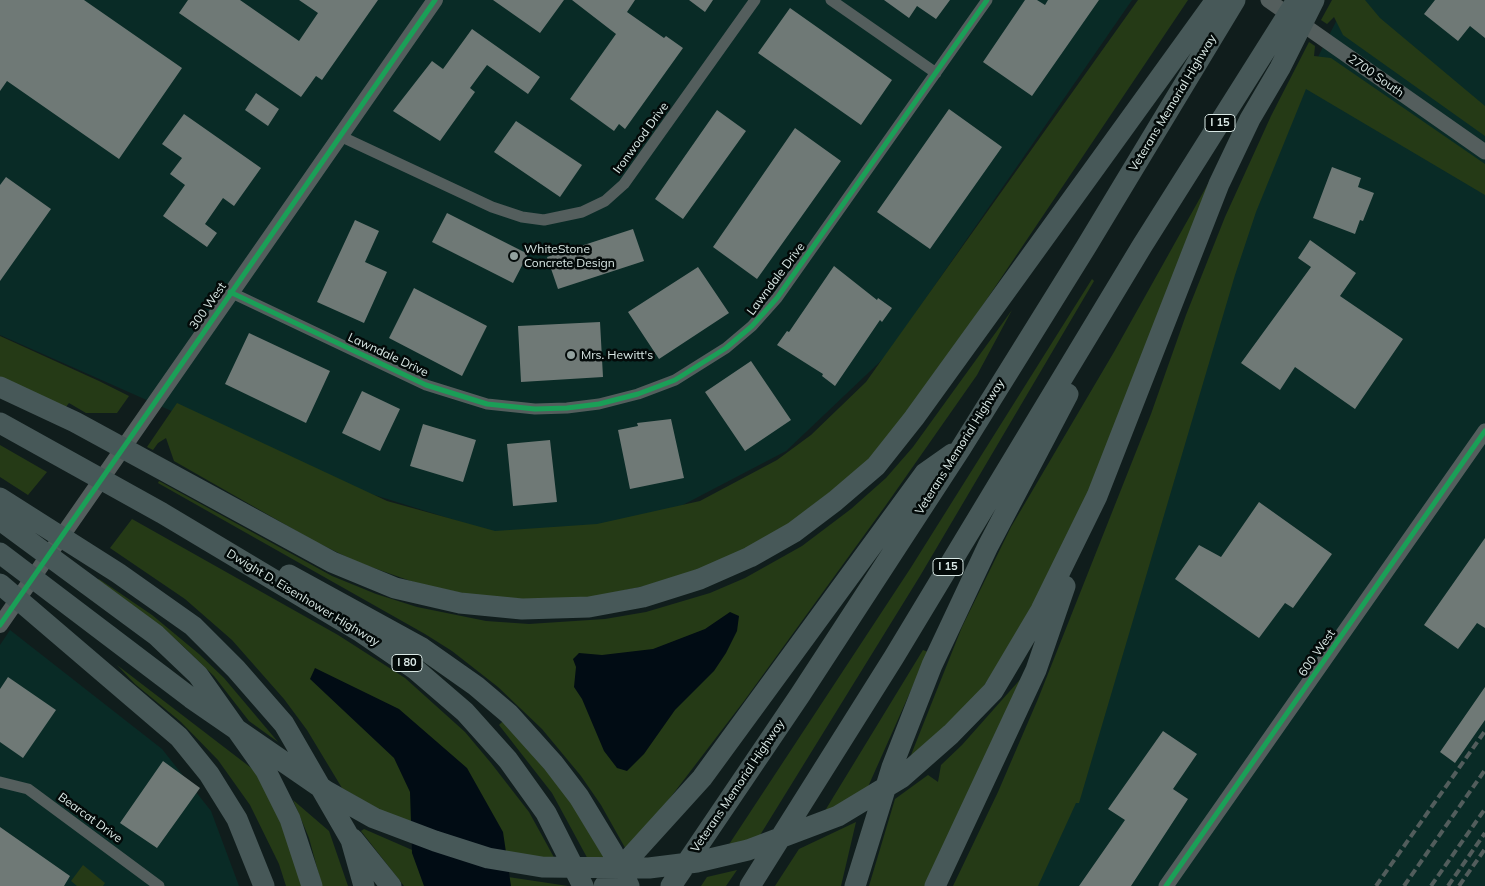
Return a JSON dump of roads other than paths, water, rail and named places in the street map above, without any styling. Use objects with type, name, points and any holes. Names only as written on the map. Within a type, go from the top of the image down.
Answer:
[{"type":"highway","points":[[0,387],[75,422],[332,562],[395,588],[460,603],[522,609],[589,607],[643,597],[700,579],[750,557],[794,532],[835,501],[876,466],[914,418],[1216,0]]},
{"type":"highway","name":"Veterans Memorial Highway","points":[[671,886],[800,695],[960,448],[1086,247],[1235,0]]},
{"type":"highway","name":"I 15","points":[[750,886],[894,657],[1142,246],[1297,0]]},
{"type":"highway","points":[[935,886],[1036,670],[1097,496],[1219,184],[1250,119],[1280,68],[1314,0]]},
{"type":"highway","points":[[855,886],[892,767],[950,625],[988,546],[1036,458],[1142,246]]},
{"type":"highway","name":"Dwight D. Eisenhower Highway","points":[[0,423],[162,513],[381,644],[450,698],[495,744],[534,795],[557,832],[583,886]]},
{"type":"highway","points":[[604,886],[702,778],[924,473],[960,448]]},
{"type":"highway","points":[[0,553],[191,698],[326,791],[374,818],[435,842],[488,858],[542,867],[649,868],[696,862],[748,850],[838,816],[902,778],[951,734],[993,691],[1041,610],[1097,496]]},
{"type":"highway","points":[[0,498],[118,573],[193,626],[236,669],[284,724],[351,840],[364,886]]},
{"type":"highway","points":[[162,513],[336,599],[422,648],[476,686],[524,730],[566,778],[602,833],[628,886]]},
{"type":"highway","points":[[0,520],[156,635],[198,676],[266,771],[290,819],[312,886]]},
{"type":"highway","points":[[0,584],[178,737],[209,774],[236,820],[264,886]]},
{"type":"highway","points":[[191,698],[337,822],[367,855],[391,886]]},
{"type":"main road","name":"300 West","points":[[0,625],[435,0]]},
{"type":"street","name":"Ironwood Drive","points":[[340,136],[492,207],[522,217],[544,220],[582,212],[605,201],[624,184],[755,0]]},
{"type":"street","points":[[831,0],[936,73]]},
{"type":"street","name":"Lawndale Drive","points":[[230,292],[426,385],[468,399],[502,406],[543,409],[598,404],[638,394],[675,380],[697,368],[726,348],[760,317],[777,298],[987,0]]},
{"type":"street","name":"2700 South","points":[[1268,0],[1485,152]]},
{"type":"street","name":"600 West","points":[[1166,886],[1485,431]]},
{"type":"street","name":"Bearcat Drive","points":[[0,782],[28,790],[159,886]]},
{"type":"railway","points":[[1376,886],[1485,731]]},
{"type":"railway","points":[[1404,886],[1485,770]]},
{"type":"railway","points":[[1431,886],[1485,809]]},
{"type":"railway","points":[[1448,886],[1485,833]]},
{"type":"railway","points":[[1459,886],[1485,849]]},
{"type":"place","name":"WhiteStone Concrete Design","points":[[514,256]]},
{"type":"place","name":"Mrs. Hewitt's","points":[[571,355]]}]
